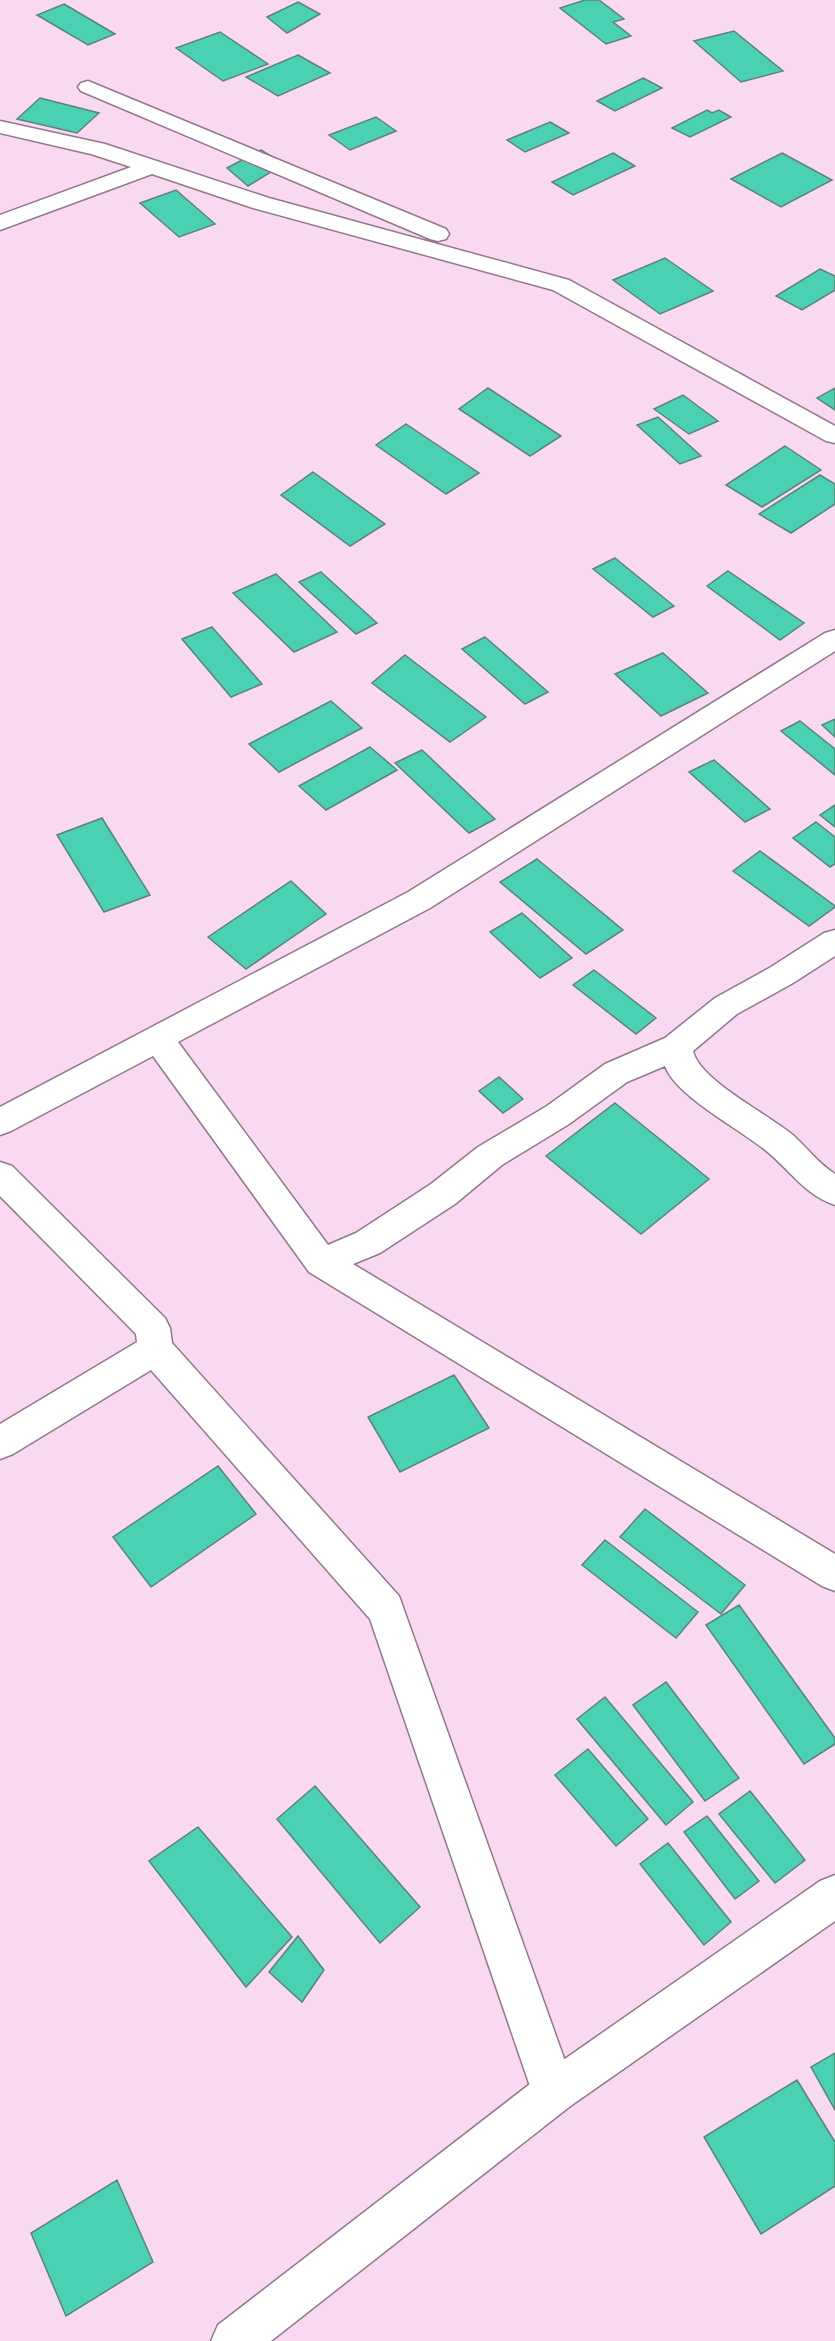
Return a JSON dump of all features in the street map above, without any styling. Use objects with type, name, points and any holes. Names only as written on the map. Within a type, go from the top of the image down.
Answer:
[{"type":"street","points":[[88,87],[561,285],[835,436]]},
{"type":"street","points":[[0,127],[97,149],[261,203],[561,285]]},
{"type":"street","points":[[0,223],[151,167]]},
{"type":"street","points":[[0,1122],[419,900],[835,639]]},
{"type":"street","points":[[321,1262],[377,1237],[443,1194],[490,1156],[558,1115],[616,1073],[676,1047],[726,1006],[782,975],[835,941]]},
{"type":"street","points":[[157,1038],[321,1262],[835,1574]]},
{"type":"street","points":[[676,1047],[681,1068],[712,1095],[782,1145],[813,1177],[835,1191]]},
{"type":"street","points":[[0,1175],[153,1328],[155,1349],[386,1609],[554,2092]]},
{"type":"street","points":[[0,1443],[155,1349]]},
{"type":"street","points":[[234,2341],[554,2092],[835,1896]]},
{"type":"building","points":[[585,0],[599,0],[624,19],[613,22],[631,36],[606,44],[560,8]]},
{"type":"building","points":[[298,2],[320,14],[287,33],[267,17]]},
{"type":"building","points":[[64,4],[115,34],[88,45],[37,15]]},
{"type":"building","points":[[734,31],[783,71],[741,82],[694,41]]},
{"type":"building","points":[[220,32],[268,64],[223,81],[176,48]]},
{"type":"building","points":[[298,55],[330,73],[278,96],[246,77]]},
{"type":"building","points":[[643,78],[662,88],[615,111],[597,101]]},
{"type":"building","points":[[40,98],[99,113],[77,133],[17,119]]},
{"type":"building","points":[[707,110],[712,113],[719,110],[731,117],[690,137],[672,128]]},
{"type":"building","points":[[376,117],[396,131],[350,150],[329,135]]},
{"type":"building","points":[[550,122],[569,133],[525,152],[507,140]]},
{"type":"building","points":[[261,150],[284,164],[248,186],[227,168]]},
{"type":"building","points":[[613,153],[635,166],[573,195],[552,182]]},
{"type":"building","points":[[782,153],[832,180],[781,207],[731,179]]},
{"type":"building","points":[[176,190],[215,224],[179,237],[140,203]]},
{"type":"building","points":[[665,258],[713,291],[660,314],[613,280]]},
{"type":"building","points":[[820,269],[835,276],[835,290],[802,310],[776,296]]},
{"type":"building","points":[[488,388],[561,436],[530,456],[459,409]]},
{"type":"building","points":[[835,388],[835,410],[817,398]]},
{"type":"building","points":[[683,395],[718,421],[689,434],[654,409]]},
{"type":"building","points":[[658,417],[701,456],[680,464],[637,425]]},
{"type":"building","points":[[406,424],[479,473],[446,494],[376,445]]},
{"type":"building","points":[[785,446],[821,470],[762,507],[726,485]]},
{"type":"building","points":[[313,472],[385,524],[350,546],[281,495]]},
{"type":"building","points":[[820,475],[835,484],[835,504],[791,533],[759,514]]},
{"type":"building","points":[[615,558],[674,606],[653,617],[593,569]]},
{"type":"building","points":[[728,571],[804,623],[780,640],[707,586]]},
{"type":"building","points":[[321,572],[377,623],[356,634],[299,582]]},
{"type":"building","points":[[276,574],[337,632],[294,652],[233,593]]},
{"type":"building","points":[[212,627],[262,684],[231,697],[182,639]]},
{"type":"building","points":[[485,637],[548,692],[525,704],[462,649]]},
{"type":"building","points":[[663,653],[708,693],[661,716],[615,674]]},
{"type":"building","points":[[405,655],[486,717],[450,742],[372,683]]},
{"type":"building","points":[[331,701],[362,728],[279,772],[249,744]]},
{"type":"building","points":[[835,719],[835,737],[822,725]]},
{"type":"building","points":[[800,721],[835,749],[835,775],[781,731]]},
{"type":"building","points":[[370,747],[397,770],[326,810],[299,786]]},
{"type":"building","points":[[422,750],[495,819],[469,833],[395,763]]},
{"type":"building","points":[[714,760],[770,809],[745,822],[689,772]]},
{"type":"building","points":[[835,805],[835,827],[820,815]]},
{"type":"building","points":[[102,818],[150,895],[104,912],[57,835]]},
{"type":"building","points":[[816,822],[835,837],[835,864],[830,867],[793,838]]},
{"type":"building","points":[[760,851],[835,907],[809,926],[733,871]]},
{"type":"building","points":[[537,859],[623,930],[586,954],[500,882]]},
{"type":"building","points":[[291,881],[326,914],[246,969],[208,937]]},
{"type":"building","points":[[522,913],[572,958],[540,978],[490,932]]},
{"type":"building","points":[[594,970],[656,1018],[636,1034],[573,985]]},
{"type":"building","points":[[499,1077],[523,1099],[503,1113],[479,1091]]},
{"type":"building","points":[[615,1103],[709,1179],[641,1234],[546,1156]]},
{"type":"building","points":[[454,1375],[489,1428],[400,1472],[368,1417]]},
{"type":"building","points":[[218,1466],[256,1514],[151,1587],[113,1537]]},
{"type":"building","points":[[645,1509],[745,1585],[721,1614],[620,1537]]},
{"type":"building","points":[[605,1540],[698,1612],[676,1638],[582,1565]]},
{"type":"building","points":[[739,1605],[835,1738],[835,1744],[804,1764],[706,1625]]},
{"type":"building","points":[[666,1682],[739,1778],[705,1801],[633,1705]]},
{"type":"building","points":[[605,1697],[693,1802],[666,1825],[577,1719]]},
{"type":"building","points":[[588,1749],[648,1819],[616,1846],[555,1775]]},
{"type":"building","points":[[315,1786],[420,1907],[380,1943],[277,1819]]},
{"type":"building","points":[[750,1791],[805,1860],[775,1883],[719,1814]]},
{"type":"building","points":[[707,1816],[759,1881],[735,1899],[684,1832]]},
{"type":"building","points":[[198,1827],[292,1937],[246,1987],[149,1861]]},
{"type":"building","points":[[668,1843],[731,1922],[704,1945],[640,1864]]},
{"type":"building","points":[[298,1936],[324,1970],[302,2002],[269,1972]]},
{"type":"building","points":[[835,2053],[835,2110],[811,2067]]},
{"type":"building","points":[[797,2080],[835,2142],[835,2186],[761,2234],[704,2137]]},
{"type":"building","points":[[117,2180],[153,2262],[66,2316],[31,2233]]}]
